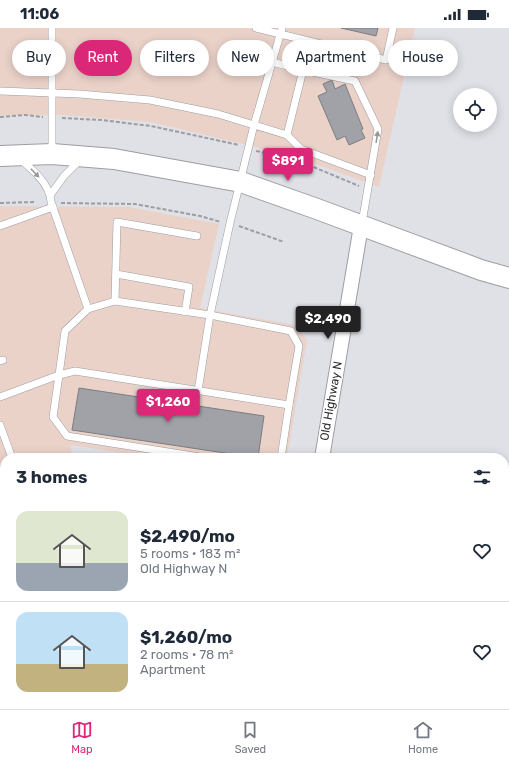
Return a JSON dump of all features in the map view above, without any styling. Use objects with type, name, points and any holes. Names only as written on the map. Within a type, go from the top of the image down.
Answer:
[{"type":"main road","points":[[8,156],[52,154],[114,159],[241,182],[481,270],[509,278]]},
{"type":"street","name":"Old Highway N","points":[[323,453],[361,226]]},
{"type":"lane","points":[[52,28],[52,154]]},
{"type":"lane","points":[[256,28],[281,31],[386,60],[393,28]]},
{"type":"lane","points":[[274,55],[281,31]]},
{"type":"lane","points":[[198,391],[210,315],[230,223],[268,76]]},
{"type":"lane","points":[[287,135],[302,76]]},
{"type":"lane","points":[[331,76],[355,81],[378,130],[361,226]]},
{"type":"lane","points":[[0,91],[52,92],[150,100],[218,114],[287,135],[301,149],[371,175]]},
{"type":"lane","points":[[8,156],[40,178],[52,201],[88,309]]},
{"type":"lane","points":[[0,226],[52,201],[64,176],[85,156]]},
{"type":"lane","points":[[115,301],[117,222],[197,236]]},
{"type":"lane","points":[[116,274],[189,287],[185,312]]},
{"type":"lane","points":[[174,453],[67,436],[53,418],[65,331],[88,309],[115,301],[210,315],[291,331],[299,346],[282,453]]},
{"type":"lane","points":[[0,397],[75,371],[289,405]]},
{"type":"lane","points":[[0,425],[10,453]]},
{"type":"path","points":[[0,117],[24,115],[101,120],[151,126],[292,158],[340,177],[354,185],[368,189]]},
{"type":"path","points":[[0,203],[52,201],[135,204],[230,223],[284,242]]},
{"type":"shaded area","points":[[0,28],[415,28],[412,40],[388,40],[388,76],[404,76],[379,187],[293,156],[151,122],[63,115],[0,115]]},
{"type":"shaded area","points":[[0,206],[129,207],[219,224],[200,308],[295,325],[307,340],[288,453],[123,453],[71,445],[72,453],[0,453]]},
{"type":"building","points":[[341,28],[378,28],[376,36]]},
{"type":"building","points":[[332,80],[335,89],[345,84],[363,129],[361,130],[365,138],[349,145],[345,136],[337,140],[318,96],[327,92],[323,84]]},
{"type":"building","points":[[79,388],[264,416],[259,453],[225,453],[72,430]]}]
